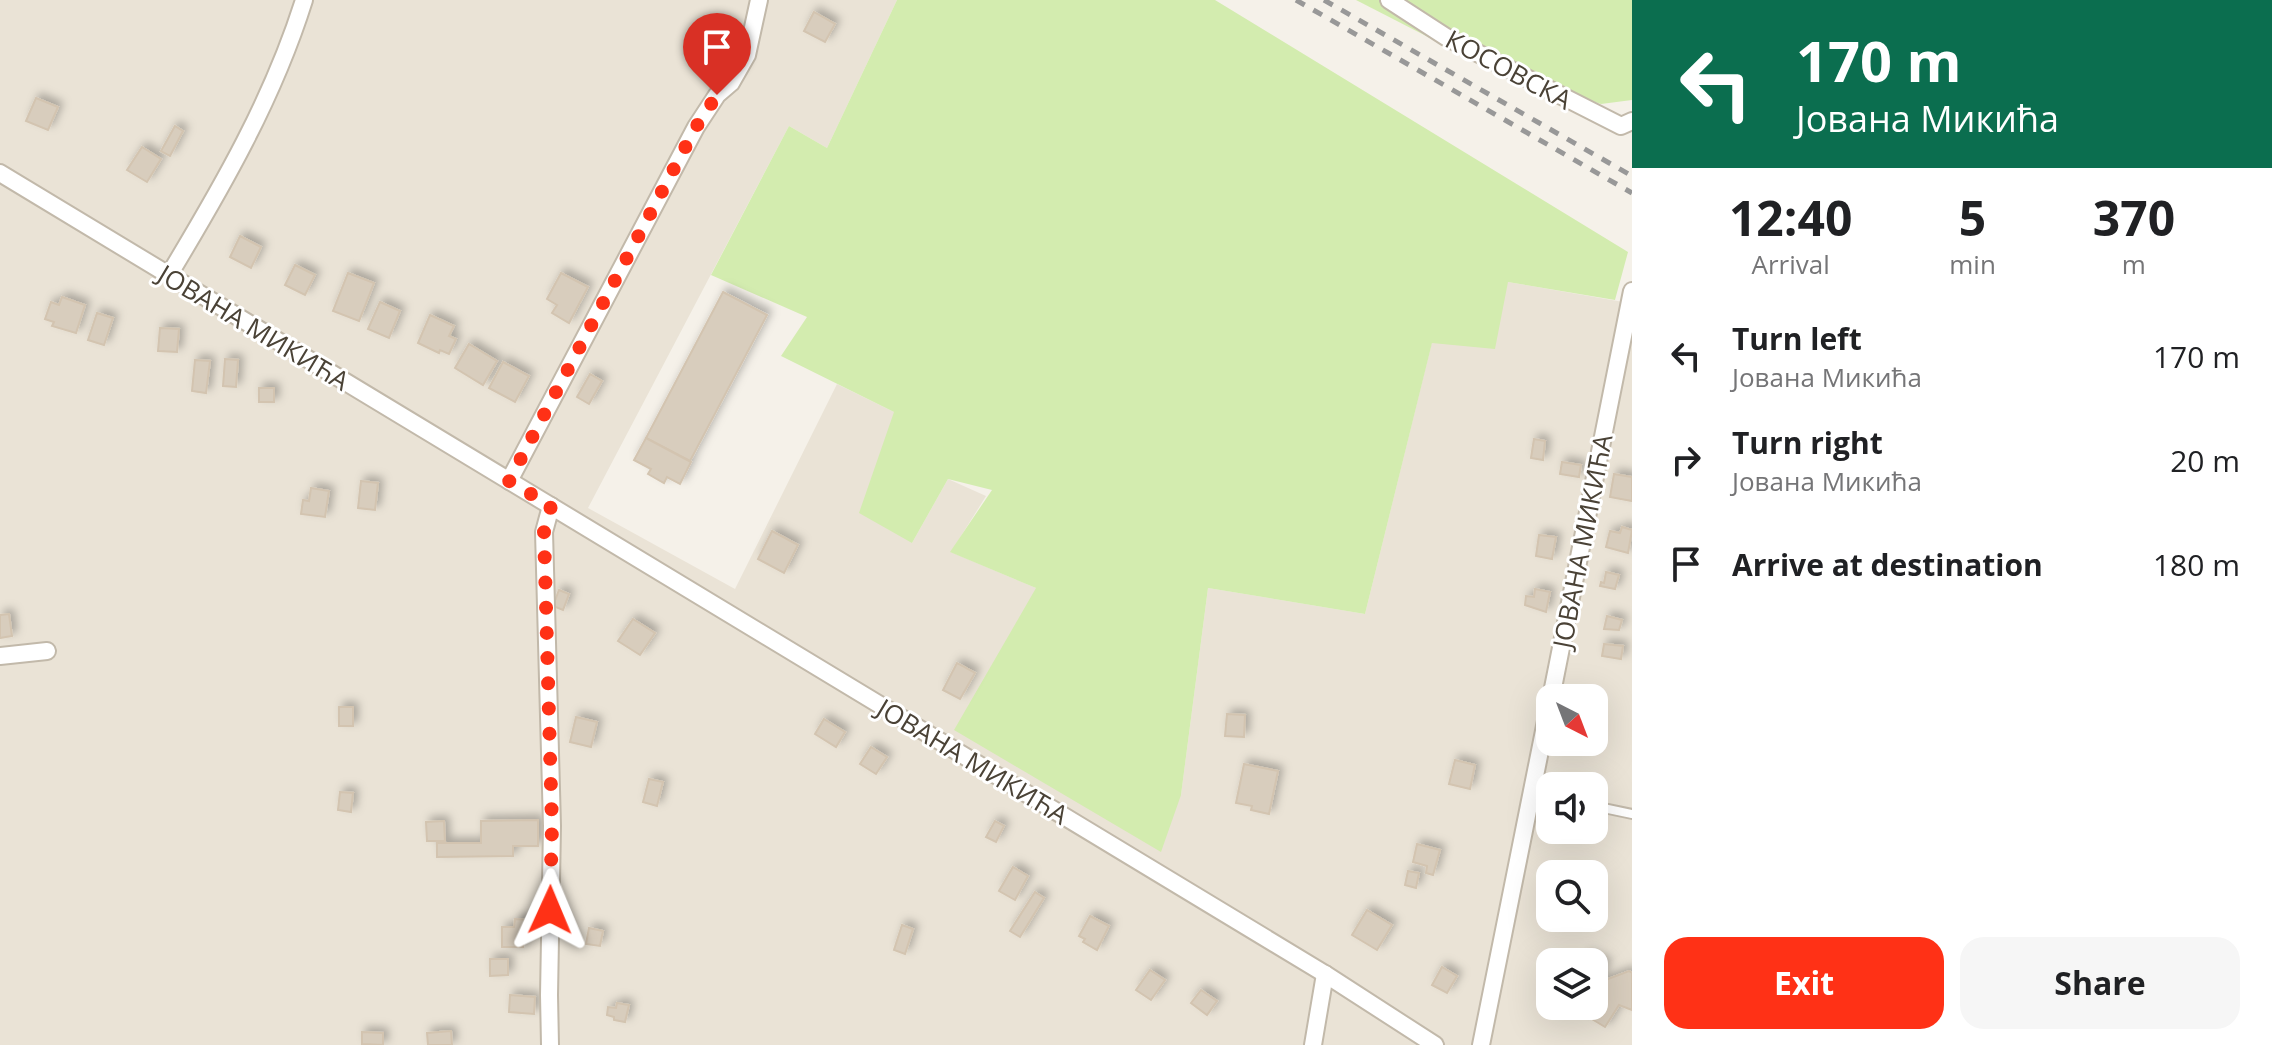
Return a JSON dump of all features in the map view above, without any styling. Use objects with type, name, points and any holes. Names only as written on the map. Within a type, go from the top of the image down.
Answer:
[{"type":"street","points":[[169,275],[217,195],[266,102],[304,0]]},
{"type":"street","points":[[509,481],[696,127],[717,95],[731,83],[747,55],[759,0]]},
{"type":"street","name":"КОСОВСКА","points":[[1389,0],[1446,37],[1586,110],[1621,126],[1632,121]]},
{"type":"street","name":"ЈОВАНА МИКИЋА","points":[[0,173],[1325,974],[1435,1045]]},
{"type":"street","name":"ЈОВАНА МИКИЋА","points":[[1553,684],[1632,291]]},
{"type":"street","points":[[550,1045],[552,826],[544,532],[551,506]]},
{"type":"street","points":[[0,656],[47,651]]},
{"type":"street","name":"ЈОВАНА МИКИЋА","points":[[1481,1045],[1539,756]]},
{"type":"street","points":[[1313,1045],[1325,974]]},
{"type":"lane","points":[[1530,800],[1536,800]]},
{"type":"lane","points":[[1608,809],[1632,814]]},
{"type":"shaded area","points":[[0,0],[897,0],[827,148],[789,126],[588,508],[735,589],[837,384],[894,412],[912,543],[948,479],[986,496],[951,552],[1036,588],[1181,795],[1208,588],[1365,614],[1432,342],[1508,282],[1629,303],[1632,291],[1632,1045],[0,1045]]},
{"type":"green space","points":[[897,0],[1215,0],[1628,252],[1615,300],[1508,282],[1495,349],[1432,343],[1365,614],[1208,588],[1181,795],[1161,852],[954,730],[1036,588],[950,552],[992,490],[948,479],[912,543],[859,513],[894,412],[781,356],[807,317],[711,275],[789,126],[827,148]]},
{"type":"green space","points":[[1356,0],[1632,0],[1632,100],[1601,104],[1469,58]]},
{"type":"building","points":[[814,12],[835,24],[825,42],[804,31]]},
{"type":"building","points":[[36,98],[58,107],[48,130],[26,121]]},
{"type":"building","points":[[175,126],[183,131],[170,156],[161,151]]},
{"type":"building","points":[[142,147],[161,159],[147,182],[127,170]]},
{"type":"building","points":[[240,236],[261,247],[251,268],[230,257]]},
{"type":"building","points":[[295,265],[315,275],[305,295],[285,285]]},
{"type":"building","points":[[348,273],[374,283],[359,321],[333,311]]},
{"type":"building","points":[[561,273],[588,287],[569,323],[552,313],[557,305],[547,299]]},
{"type":"building","points":[[723,292],[767,315],[690,461],[646,438]]},
{"type":"building","points":[[62,297],[85,305],[76,333],[52,326],[54,322],[45,319],[51,302],[59,305]]},
{"type":"building","points":[[380,302],[400,311],[389,338],[368,329]]},
{"type":"building","points":[[97,313],[113,318],[104,345],[88,340]]},
{"type":"building","points":[[430,315],[454,326],[449,336],[456,339],[449,354],[440,350],[439,353],[418,343]]},
{"type":"building","points":[[160,328],[179,329],[177,352],[158,351]]},
{"type":"building","points":[[469,344],[497,361],[483,385],[455,368]]},
{"type":"building","points":[[225,359],[238,360],[236,387],[223,386]]},
{"type":"building","points":[[195,360],[210,361],[206,393],[192,391]]},
{"type":"building","points":[[503,362],[529,376],[515,402],[489,388]]},
{"type":"building","points":[[590,374],[602,381],[589,404],[577,397]]},
{"type":"building","points":[[259,388],[274,388],[274,402],[259,402]]},
{"type":"building","points":[[646,438],[691,462],[680,484],[667,477],[664,483],[648,474],[651,469],[634,460]]},
{"type":"building","points":[[1534,439],[1545,441],[1543,460],[1531,458]]},
{"type":"building","points":[[1562,462],[1581,465],[1579,477],[1560,474]]},
{"type":"building","points":[[1614,474],[1632,477],[1632,501],[1610,497]]},
{"type":"building","points":[[361,481],[378,483],[375,510],[358,508]]},
{"type":"building","points":[[311,488],[329,491],[325,517],[301,514],[303,500],[309,501]]},
{"type":"building","points":[[1622,527],[1632,530],[1628,553],[1606,547],[1610,531],[1620,533]]},
{"type":"building","points":[[772,531],[798,545],[784,573],[758,559]]},
{"type":"building","points":[[1539,535],[1556,537],[1552,559],[1536,556]]},
{"type":"building","points":[[1606,572],[1619,575],[1615,589],[1600,586],[1601,582],[1604,583]]},
{"type":"building","points":[[1535,589],[1550,592],[1546,612],[1525,605],[1526,596],[1534,597]]},
{"type":"building","points":[[559,590],[569,594],[563,610],[553,606]]},
{"type":"building","points":[[9,614],[12,636],[0,638],[0,615]]},
{"type":"building","points":[[1607,616],[1622,620],[1619,630],[1604,629]]},
{"type":"building","points":[[633,619],[655,633],[640,655],[618,641]]},
{"type":"building","points":[[1604,644],[1623,646],[1621,659],[1602,656]]},
{"type":"building","points":[[957,663],[975,673],[960,699],[943,690]]},
{"type":"building","points":[[339,707],[353,707],[353,726],[339,726]]},
{"type":"building","points":[[1227,714],[1245,715],[1244,737],[1225,736]]},
{"type":"building","points":[[576,717],[597,722],[591,747],[570,742]]},
{"type":"building","points":[[824,719],[845,732],[836,747],[815,734]]},
{"type":"building","points":[[871,747],[887,757],[876,774],[860,764]]},
{"type":"building","points":[[1455,760],[1475,765],[1470,789],[1449,784]]},
{"type":"building","points":[[1244,764],[1278,771],[1269,814],[1236,803]]},
{"type":"building","points":[[649,779],[663,782],[657,806],[643,802]]},
{"type":"building","points":[[340,792],[353,793],[351,812],[338,810]]},
{"type":"building","points":[[538,820],[538,846],[513,846],[513,856],[437,857],[437,843],[481,843],[481,821]]},
{"type":"building","points":[[444,821],[445,841],[427,841],[426,822]]},
{"type":"building","points":[[995,821],[1004,826],[996,842],[986,837]]},
{"type":"building","points":[[1417,844],[1440,850],[1433,875],[1426,873],[1427,866],[1413,862]]},
{"type":"building","points":[[1013,867],[1028,876],[1015,900],[999,891]]},
{"type":"building","points":[[1408,871],[1419,873],[1416,888],[1405,885]]},
{"type":"building","points":[[1035,892],[1044,898],[1020,937],[1010,931]]},
{"type":"building","points":[[1367,910],[1392,925],[1377,950],[1352,935]]},
{"type":"building","points":[[1090,916],[1109,926],[1097,950],[1079,936]]},
{"type":"building","points":[[515,919],[531,920],[529,935],[524,935],[523,947],[502,947],[502,927],[514,927]]},
{"type":"building","points":[[902,925],[913,929],[905,954],[894,950]]},
{"type":"building","points":[[589,928],[603,931],[600,946],[586,944]]},
{"type":"building","points":[[490,959],[508,959],[508,975],[490,976]]},
{"type":"building","points":[[1442,967],[1457,976],[1447,993],[1432,985]]},
{"type":"building","points":[[1150,970],[1165,980],[1151,1000],[1136,990]]},
{"type":"building","points":[[1629,971],[1632,973],[1632,1010],[1619,1005],[1605,1027],[1594,1020],[1608,1020],[1608,979]]},
{"type":"building","points":[[1201,990],[1217,1001],[1207,1015],[1191,1003]]},
{"type":"building","points":[[510,995],[535,997],[534,1014],[509,1012]]},
{"type":"building","points":[[617,1003],[629,1005],[625,1022],[607,1015],[608,1007],[616,1008]]},
{"type":"building","points":[[451,1031],[452,1045],[428,1045],[427,1033]]},
{"type":"building","points":[[362,1032],[383,1033],[383,1045],[362,1044]]},
{"type":"railway","points":[[1296,0],[1632,193]]},
{"type":"railway","points":[[1324,0],[1632,176]]},
{"type":"route","points":[[550,910],[552,826],[544,532],[551,506],[509,481],[696,127],[717,95]]}]
